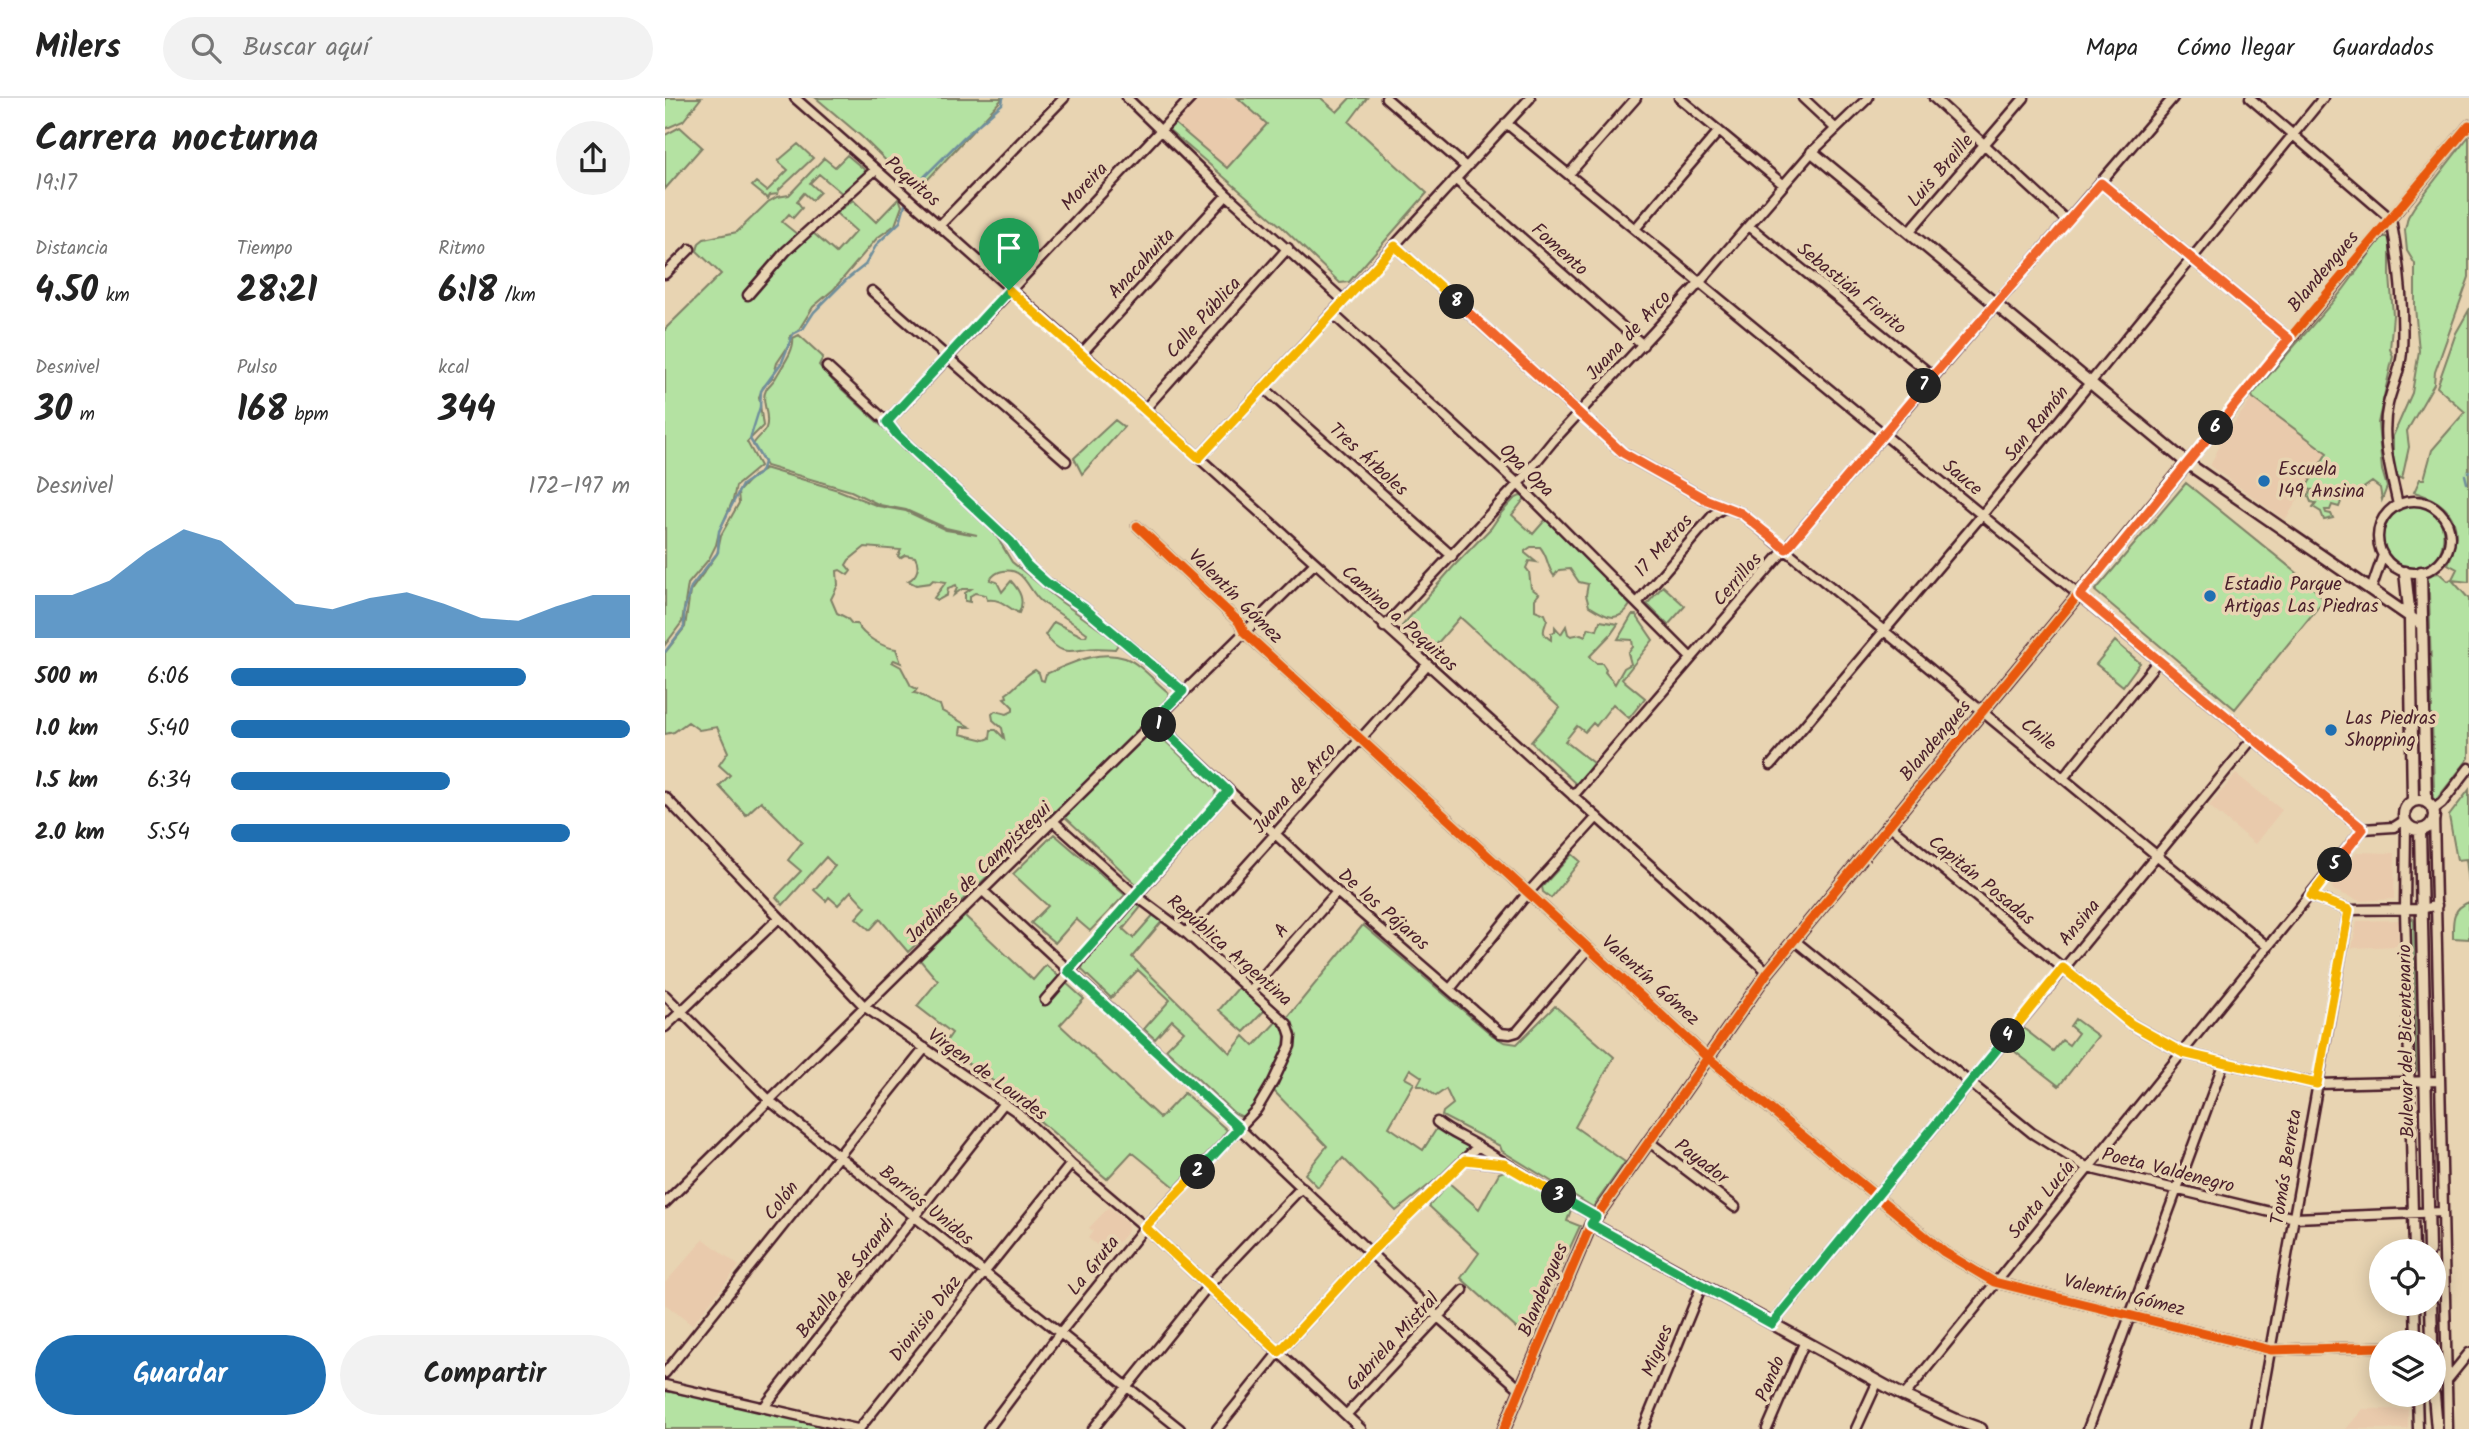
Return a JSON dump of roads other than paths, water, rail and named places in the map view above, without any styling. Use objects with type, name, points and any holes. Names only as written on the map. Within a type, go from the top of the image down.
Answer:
[{"type":"street","name":"Poquitos","points":[[795,98],[1009,290]]},
{"type":"street","points":[[939,226],[1064,98]]},
{"type":"street","points":[[1127,98],[1227,195],[1343,300]]},
{"type":"street","name":"Moreira","points":[[887,422],[1191,98]]},
{"type":"street","points":[[1386,98],[1466,167]]},
{"type":"street","points":[[1199,458],[1529,98]]},
{"type":"street","points":[[1569,174],[1636,98]]},
{"type":"street","points":[[1679,98],[1784,185]]},
{"type":"street","points":[[1803,98],[1836,129]]},
{"type":"street","name":"Juana de Arco","points":[[1384,627],[1518,484],[1580,412],[1700,282],[1812,152],[1868,98]]},
{"type":"street","points":[[1934,98],[2067,221]]},
{"type":"street","name":"Luis Braille","points":[[1909,232],[2024,98]]},
{"type":"street","name":"Cerrillos","points":[[1573,796],[2173,98]]},
{"type":"street","points":[[2250,98],[2391,219],[2401,307],[2402,355],[2388,406],[2386,455],[2398,505]]},
{"type":"street","name":"San Ramón","points":[[1771,765],[1982,515],[2323,98]]},
{"type":"street","name":"Sauce","points":[[1506,123],[2363,829]]},
{"type":"street","name":"Blandengues","points":[[1504,1429],[1594,1221],[1768,972],[2289,339],[2469,125]]},
{"type":"street","points":[[1635,229],[1719,131]]},
{"type":"street","points":[[1812,152],[2187,463],[2422,625]]},
{"type":"street","points":[[748,295],[786,251],[875,170]]},
{"type":"street","name":"Fomento","points":[[1455,179],[1643,345]]},
{"type":"street","points":[[2101,183],[2289,339]]},
{"type":"street","name":"Anacahuita","points":[[1080,354],[1227,195]]},
{"type":"street","name":"Sebastián Fiorito","points":[[1749,226],[1933,376]]},
{"type":"street","points":[[1395,246],[1623,453],[1707,500],[1741,513],[1786,549]]},
{"type":"street","name":"Calle Pública","points":[[1144,410],[1288,248]]},
{"type":"street","points":[[665,274],[690,249]]},
{"type":"street","name":"Camino a Poquitos","points":[[1009,290],[1768,972]]},
{"type":"street","points":[[872,291],[1066,461]]},
{"type":"street","name":"Opa Opa","points":[[1332,313],[1518,484],[1691,658]]},
{"type":"street","points":[[827,367],[1011,542],[1037,574],[1084,608],[1183,691]]},
{"type":"street","name":"Tres Árboles","points":[[1264,388],[1452,556]]},
{"type":"street","points":[[2408,501],[2426,503],[2441,514],[2447,523],[2449,544],[2445,554],[2431,569],[2405,572],[2388,563],[2383,555],[2378,544],[2381,521],[2398,505],[2408,501]]},
{"type":"street","name":"17 Metros","points":[[1637,603],[1714,514],[1725,507]]},
{"type":"street","name":"Valentín Gómez","points":[[1137,526],[1360,741],[1707,1057],[1944,1252],[1994,1283],[2271,1350],[2369,1347]]},
{"type":"street","name":"Chile","points":[[1786,549],[2268,947]]},
{"type":"street","points":[[2371,590],[2383,555]]},
{"type":"street","name":"Jardines de Campistegui","points":[[665,1203],[1314,564]]},
{"type":"street","points":[[2405,572],[2410,618],[2413,801],[2405,811],[2405,910],[2414,1239]]},
{"type":"street","points":[[2421,572],[2437,905],[2448,1429]]},
{"type":"street","points":[[2064,778],[2158,661]]},
{"type":"street","name":"Juana de Arco","points":[[1186,933],[1427,665]]},
{"type":"street","name":"De los Pájaros","points":[[1154,720],[1337,891],[1500,1033],[1517,1032],[1588,949]]},
{"type":"street","name":"Ansina","points":[[1772,1324],[2253,737]]},
{"type":"street","points":[[2431,809],[2442,803],[2469,768]]},
{"type":"street","points":[[1045,1000],[1228,791]]},
{"type":"street","name":"Virgen de Lourdes","points":[[665,797],[865,1007],[1017,1112],[1071,1164],[1145,1227],[1361,1429]]},
{"type":"street","points":[[2413,801],[2431,809]]},
{"type":"street","points":[[2406,821],[2411,828],[2420,830],[2431,824],[2431,809]]},
{"type":"street","points":[[1450,989],[1527,894],[1597,817]]},
{"type":"street","points":[[2363,829],[2394,827],[2406,821]]},
{"type":"street","name":"República Argentina","points":[[1054,822],[1135,895],[1186,933],[1287,1024]]},
{"type":"street","name":"Capitán Posadas","points":[[1889,825],[2131,1024],[2183,1053],[2317,1084],[2439,1081]]},
{"type":"street","name":"Santa Lucía","points":[[1904,1395],[2363,829]]},
{"type":"street","name":"Bulevar del Bicentenario","points":[[2420,830],[2429,1239]]},
{"type":"street","points":[[982,890],[1438,1317],[1520,1389]]},
{"type":"street","name":"A","points":[[1250,990],[1337,891]]},
{"type":"street","points":[[2311,896],[2349,910],[2405,910],[2437,905]]},
{"type":"street","name":"Tomás Berreta","points":[[2256,1429],[2349,910]]},
{"type":"street","points":[[665,1027],[779,918]]},
{"type":"street","name":"Poeta Valdenegro","points":[[1794,940],[2032,1133],[2088,1168],[2295,1218],[2442,1212]]},
{"type":"street","name":"Barrios Unidos","points":[[665,995],[770,1101],[1180,1429]]},
{"type":"street","name":"La Gruta","points":[[988,1429],[1145,1227],[1257,1109],[1290,1046],[1291,1036],[1287,1024]]},
{"type":"street","name":"Colón","points":[[665,1374],[925,1048]]},
{"type":"street","points":[[2088,1429],[2224,1062]]},
{"type":"street","name":"Batalla de Sarandí","points":[[764,1407],[1004,1103]]},
{"type":"street","points":[[1437,1122],[1702,1285],[1904,1395],[1959,1422],[1981,1429]]},
{"type":"street","name":"Payador","points":[[1648,1142],[1735,1207]]},
{"type":"street","points":[[1217,1429],[1279,1352],[1370,1253],[1478,1146]]},
{"type":"street","points":[[1465,1160],[1504,1164]]},
{"type":"street","name":"Dionisio Díaz","points":[[858,1429],[1071,1164]]},
{"type":"street","points":[[1093,1429],[1208,1286],[1302,1187]]},
{"type":"street","name":"Migues","points":[[1643,1429],[1702,1285]]},
{"type":"street","name":"Gabriela Mistral","points":[[1346,1415],[1463,1290]]},
{"type":"street","name":"Pando","points":[[1767,1429],[1805,1341]]},
{"type":"street","points":[[2448,1379],[2469,1353]]},
{"type":"street","points":[[1856,1429],[1878,1381]]},
{"type":"street","points":[[665,1385],[858,1429]]},
{"type":"street","points":[[2417,1407],[2418,1429]]},
{"type":"street","points":[[2434,1407],[2435,1428]]},
{"type":"waterway","points":[[916,185],[1002,104],[1003,98]]},
{"type":"waterway","points":[[665,652],[684,627],[684,611],[691,587],[718,552],[719,531],[742,485],[761,472],[764,462],[750,439],[760,407],[761,391],[782,362],[793,334],[803,329],[814,312],[865,265],[877,244],[900,222],[906,201]]},
{"type":"waterway","points":[[2465,475],[2467,483]]},
{"type":"place","name":"Escuela 149 Ansina","points":[[2264,481]]},
{"type":"place","name":"Estadio Parque Artigas Las Piedras","points":[[2210,596]]},
{"type":"place","name":"Las Piedras Shopping","points":[[2331,730]]}]
